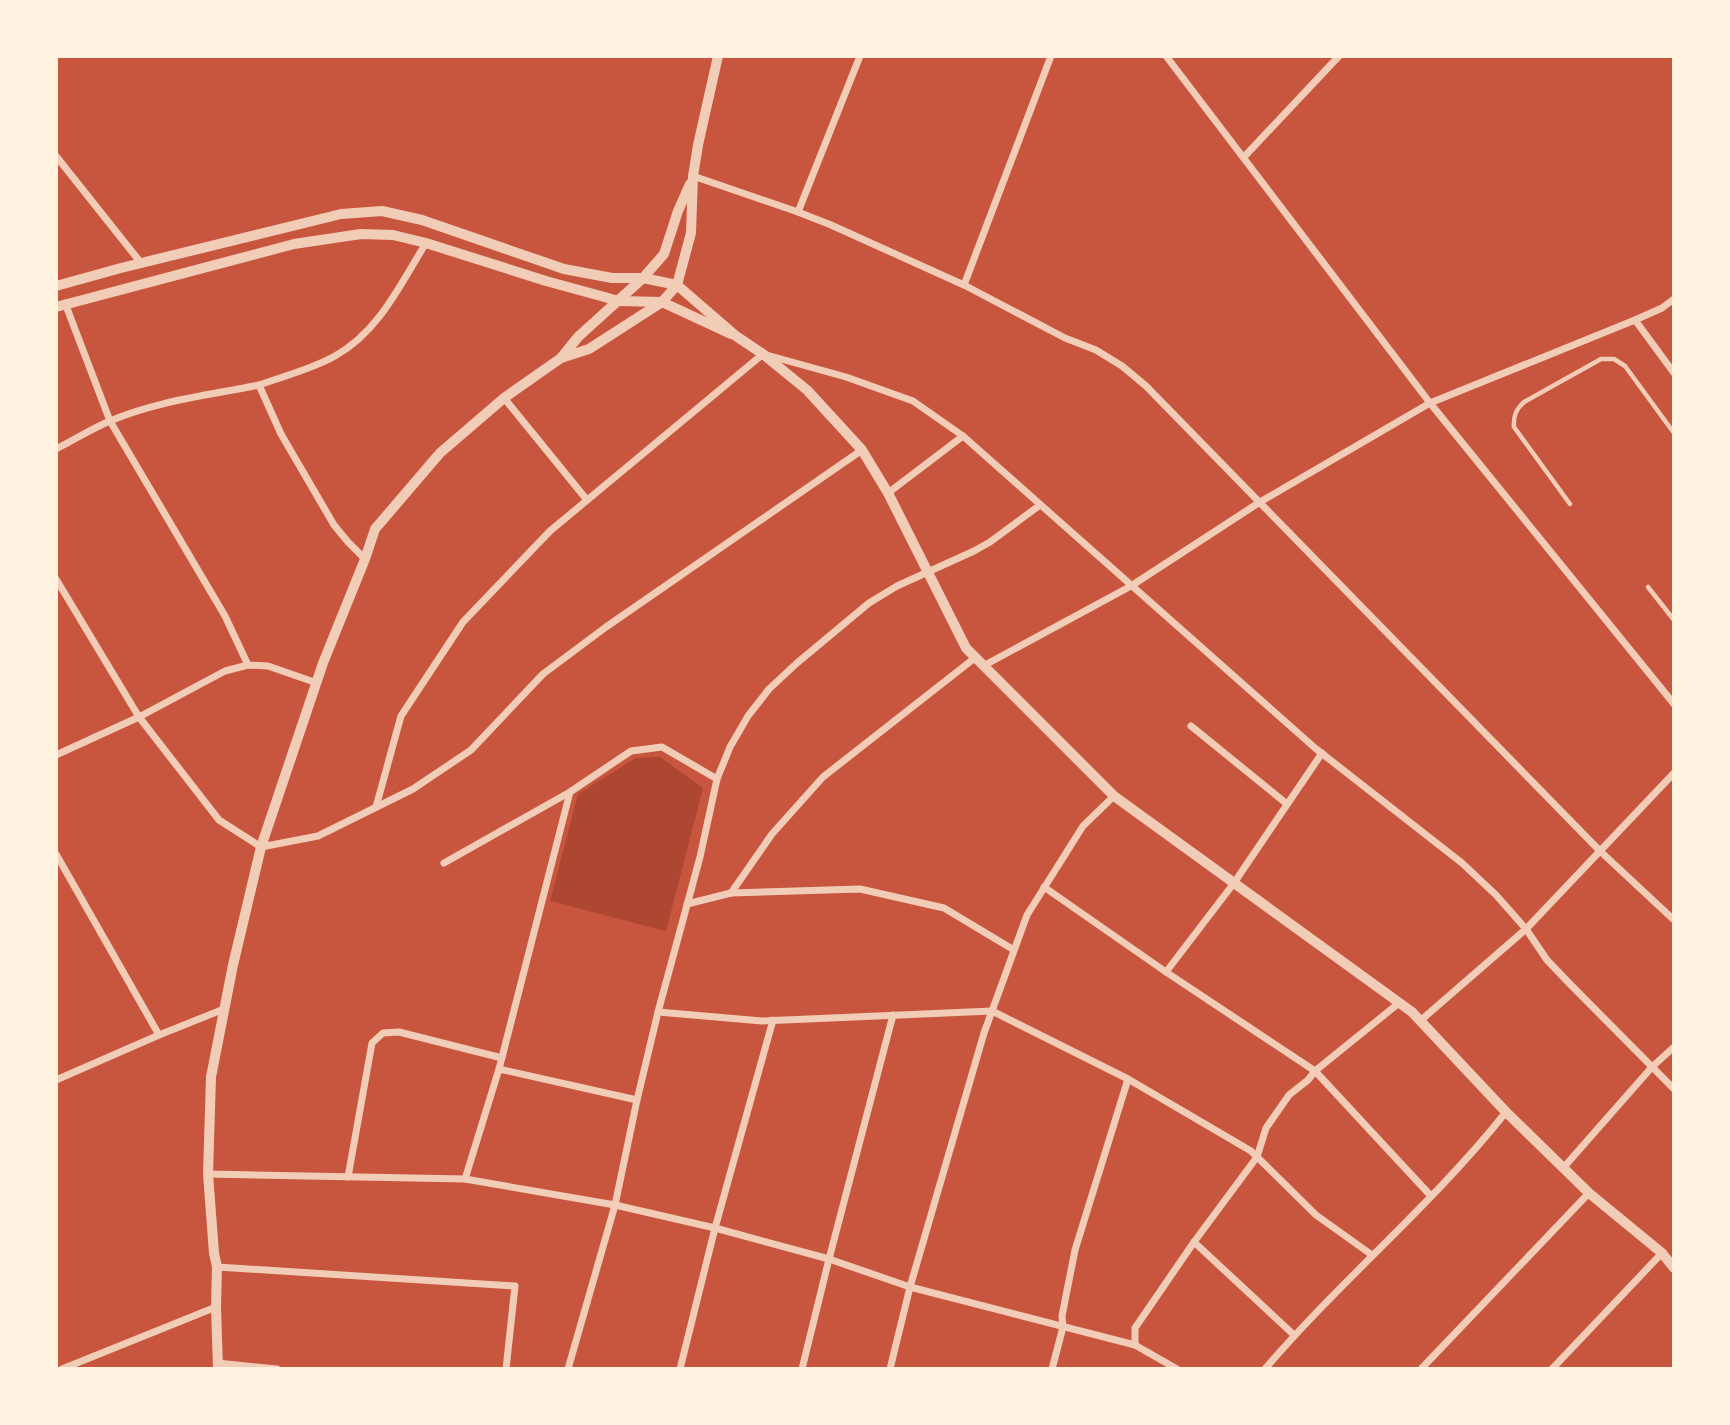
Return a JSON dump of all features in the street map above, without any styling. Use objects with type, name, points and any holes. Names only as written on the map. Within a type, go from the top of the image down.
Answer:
[{"type":"street","points":[[561,358],[589,349],[662,302],[677,285],[691,233],[693,176],[718,56]]},
{"type":"street","points":[[798,212],[860,56]]},
{"type":"street","points":[[964,285],[1051,56]]},
{"type":"street","points":[[1166,56],[1430,403],[1674,704]]},
{"type":"street","points":[[1244,157],[1339,56]]},
{"type":"street","points":[[56,156],[141,263]]},
{"type":"street","points":[[693,176],[831,225],[964,285],[1065,338],[1096,350],[1122,366],[1146,386],[1600,850],[1674,920]]},
{"type":"street","points":[[277,1369],[217,1366],[217,1266],[208,1174],[211,1077],[261,847],[317,683],[375,529],[440,453],[504,398],[561,358],[578,337],[643,278],[664,254],[693,176]]},
{"type":"street","points":[[56,286],[341,214],[382,211],[422,220],[564,270],[612,278],[643,278],[677,285],[736,336],[807,390],[862,450],[888,493],[966,648],[1114,796],[1399,1003],[1420,1021],[1589,1194],[1662,1253],[1674,1268]]},
{"type":"street","points":[[248,665],[225,615],[110,421],[61,305],[294,244],[361,234],[393,235],[619,301],[662,302],[736,336]]},
{"type":"street","points":[[56,449],[110,421],[134,412],[259,385],[337,355],[359,339],[384,310],[426,243]]},
{"type":"street","points":[[985,665],[1131,586],[1260,502],[1430,403],[1635,320],[1662,308],[1674,299]]},
{"type":"street","points":[[1635,320],[1674,373]]},
{"type":"street","points":[[763,354],[846,376],[913,401],[963,436],[1322,753],[1462,863],[1496,895],[1554,967],[1674,1089]]},
{"type":"street","points":[[376,807],[401,716],[463,622],[550,531],[763,354]]},
{"type":"street","points":[[259,385],[281,434],[334,525],[365,559]]},
{"type":"street","points":[[504,398],[587,500]]},
{"type":"street","points":[[888,493],[963,436]]},
{"type":"street","points":[[56,579],[139,717],[219,820],[261,847],[318,836],[413,789],[471,750],[543,674],[862,450]]},
{"type":"street","points":[[568,1369],[615,1205],[658,1012],[700,857],[717,779],[736,737],[748,716],[769,690],[869,603],[897,586],[990,542],[1040,505]]},
{"type":"street","points":[[730,893],[772,834],[823,777],[976,657]]},
{"type":"street","points":[[56,755],[139,717],[225,671],[248,665],[268,666],[317,683]]},
{"type":"street","points":[[1191,726],[1287,804]]},
{"type":"street","points":[[444,863],[570,792],[631,751],[662,747],[717,779]]},
{"type":"street","points":[[1166,972],[1234,883],[1322,753]]},
{"type":"street","points":[[1420,1021],[1526,929],[1674,773]]},
{"type":"street","points":[[465,1179],[502,1058],[570,792]]},
{"type":"street","points":[[890,1369],[910,1287],[984,1033],[1027,915],[1083,826],[1114,796]]},
{"type":"street","points":[[56,854],[159,1035]]},
{"type":"street","points":[[1044,887],[1315,1071],[1431,1196]]},
{"type":"street","points":[[687,904],[730,893],[860,889],[944,908],[1014,950]]},
{"type":"street","points":[[1135,1345],[1135,1328],[1257,1157],[1266,1128],[1289,1095],[1399,1003]]},
{"type":"street","points":[[56,1080],[224,1009]]},
{"type":"street","points":[[658,1012],[762,1021],[992,1011],[1128,1079],[1251,1151],[1316,1214],[1372,1255]]},
{"type":"street","points":[[802,1369],[893,1015]]},
{"type":"street","points":[[681,1369],[715,1228],[773,1020]]},
{"type":"street","points":[[348,1177],[372,1043],[383,1033],[399,1032],[502,1058]]},
{"type":"street","points":[[1564,1167],[1652,1067],[1674,1047]]},
{"type":"street","points":[[499,1069],[637,1100]]},
{"type":"street","points":[[1052,1369],[1063,1327],[1062,1316],[1075,1250],[1128,1079]]},
{"type":"street","points":[[1265,1369],[1294,1335],[1431,1196],[1506,1112]]},
{"type":"street","points":[[208,1174],[465,1179],[615,1205],[715,1228],[829,1259],[910,1287],[1135,1345],[1177,1369]]},
{"type":"street","points":[[1421,1369],[1589,1194]]},
{"type":"street","points":[[1195,1242],[1294,1335]]},
{"type":"street","points":[[1552,1369],[1662,1253]]},
{"type":"street","points":[[217,1266],[515,1286],[506,1369]]},
{"type":"street","points":[[62,1369],[216,1307]]},
{"type":"lane","points":[[1570,504],[1514,427],[1516,411],[1524,402],[1601,359],[1614,359],[1625,366],[1674,433]]},
{"type":"lane","points":[[1648,587],[1674,620]]},
{"type":"shaded area","points":[[660,757],[703,788],[666,931],[550,901],[578,794],[636,758]]}]
